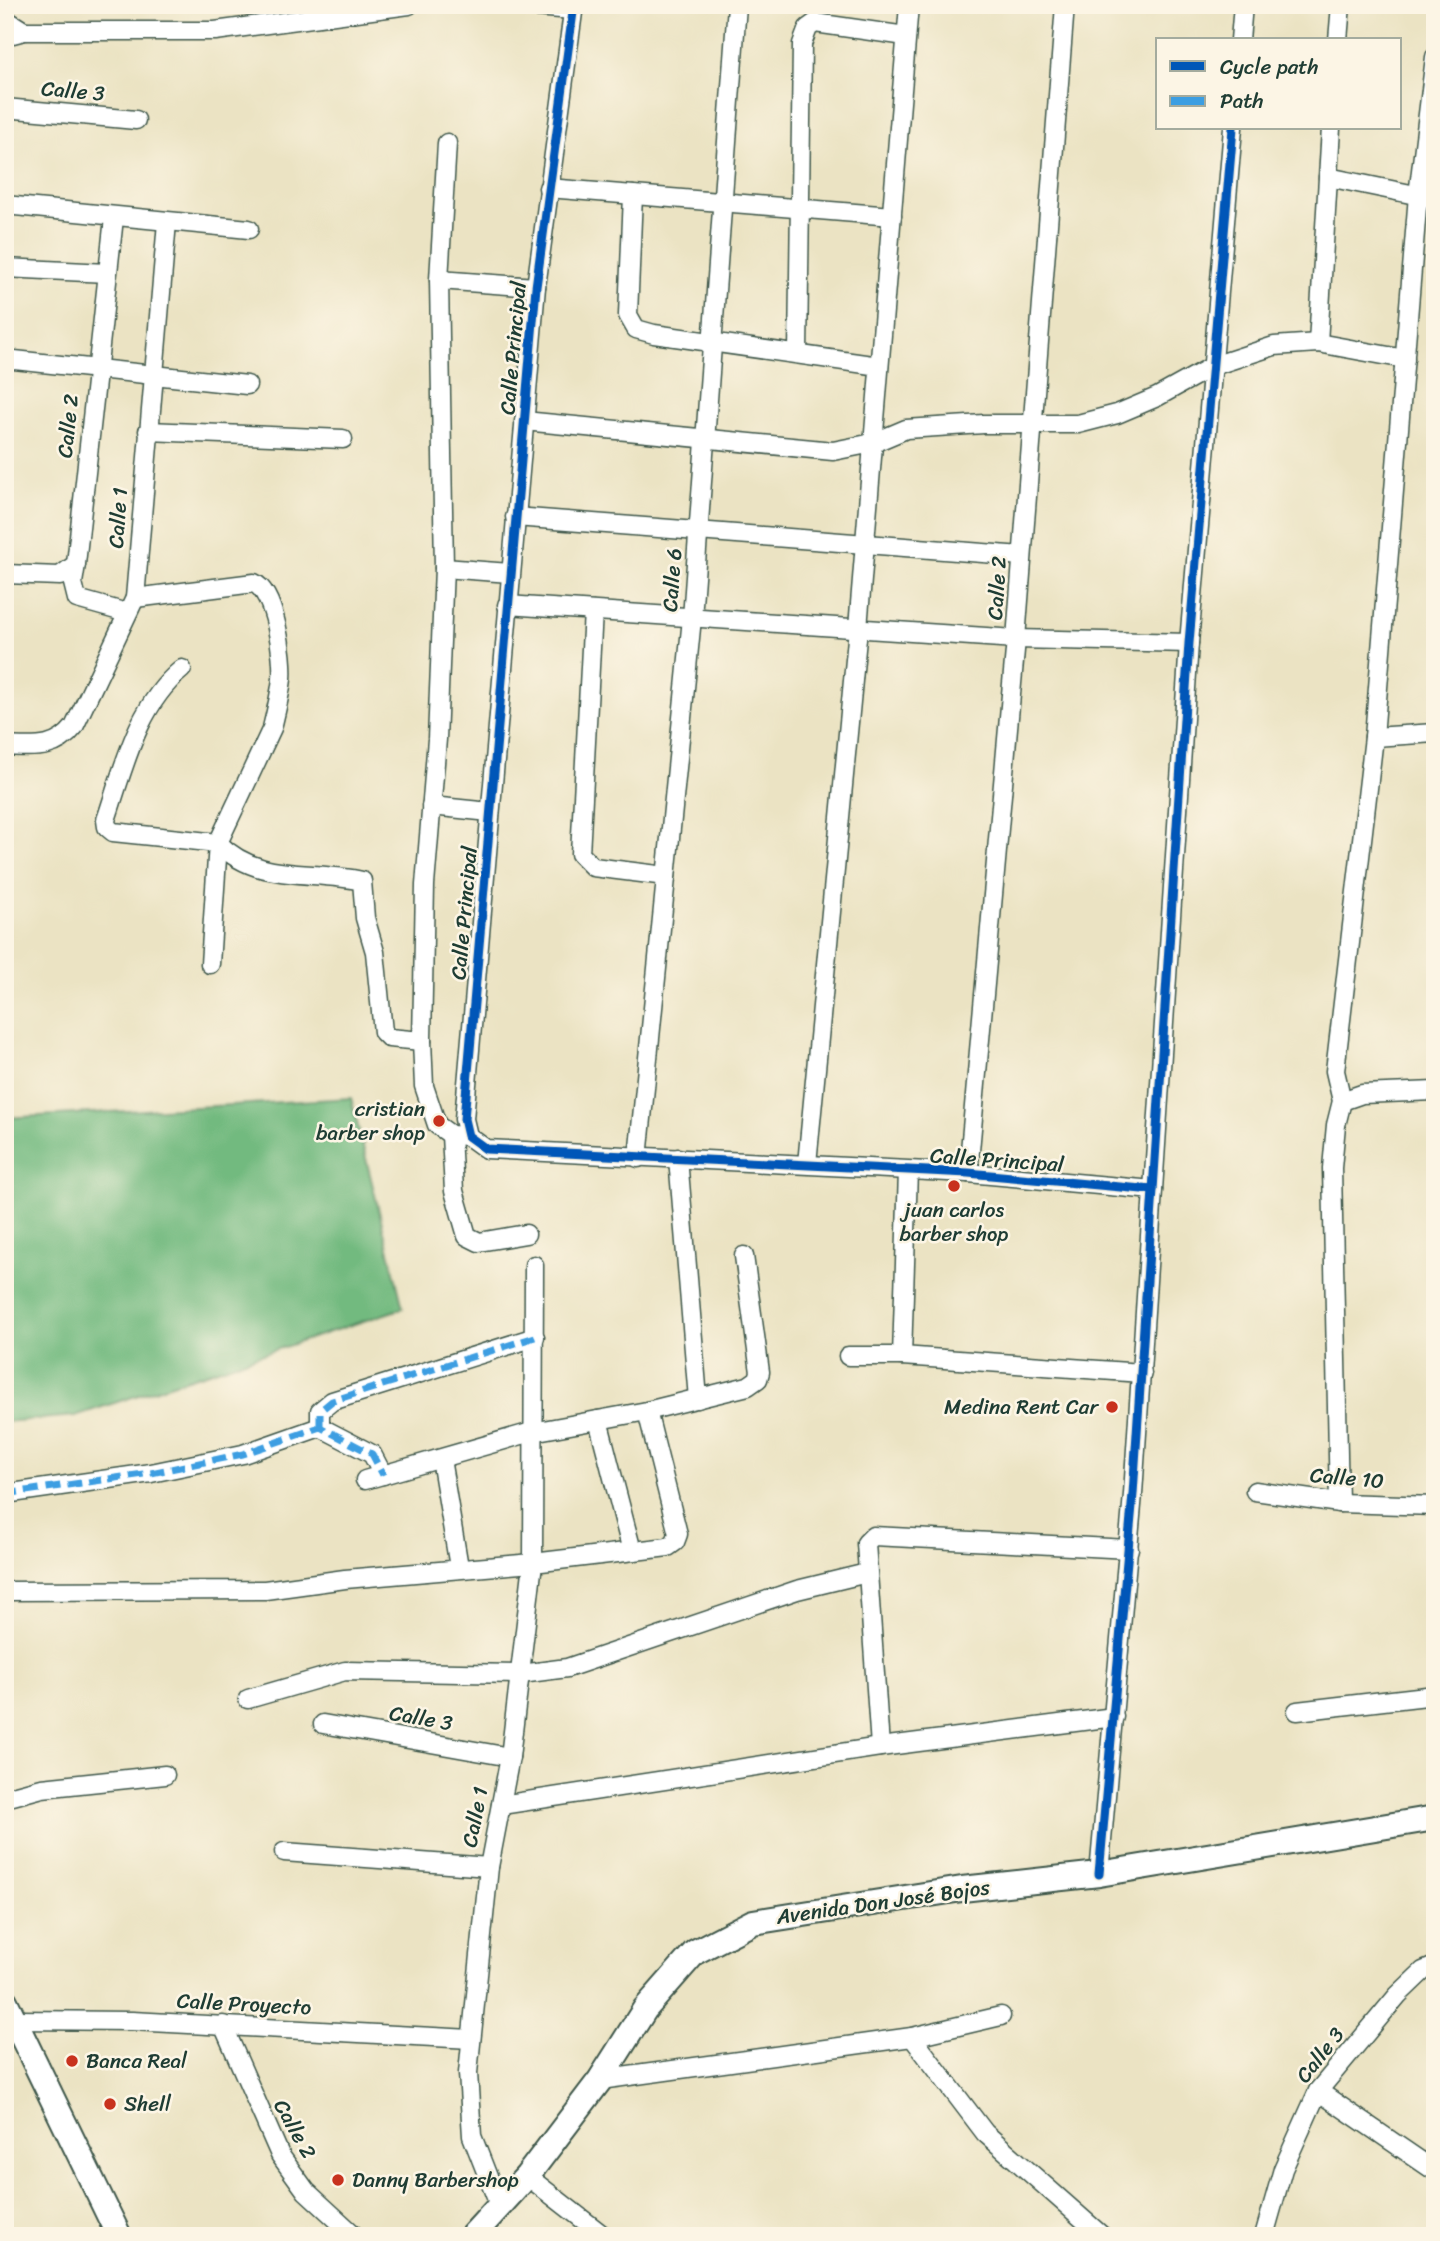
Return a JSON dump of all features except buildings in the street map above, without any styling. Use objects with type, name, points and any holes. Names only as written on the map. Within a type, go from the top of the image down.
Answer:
[{"type":"street","points":[[5,36],[24,31],[215,31],[409,5]]},
{"type":"street","points":[[511,5],[574,8]]},
{"type":"street","name":"Calle 6","points":[[638,1158],[692,618],[737,5]]},
{"type":"street","points":[[807,1164],[858,628],[909,5]]},
{"type":"street","name":"Calle 2","points":[[968,1173],[1016,639],[1065,5]]},
{"type":"street","points":[[1240,38],[1243,5]]},
{"type":"street","points":[[1338,38],[1341,5]]},
{"type":"street","name":"Calle Principal","points":[[574,8],[536,287],[464,1119],[460,1136],[486,1149],[968,1173],[1153,1190]]},
{"type":"street","points":[[5,19],[24,31]]},
{"type":"street","points":[[798,354],[802,44],[808,28],[815,23],[906,36]]},
{"type":"street","points":[[1339,1503],[1332,1168],[1336,1125],[1342,1101],[1335,1071],[1374,737],[1405,359],[1426,197],[1435,57]]},
{"type":"street","name":"Calle 3","points":[[5,108],[136,120]]},
{"type":"street","points":[[1099,1874],[1129,1549],[1189,643],[1233,130]]},
{"type":"street","points":[[1318,343],[1331,130]]},
{"type":"street","points":[[447,143],[439,280],[444,568],[425,885],[422,1041],[424,1086],[437,1125],[460,1136],[454,1191],[467,1236],[479,1242],[526,1234]]},
{"type":"street","points":[[1328,177],[1426,197]]},
{"type":"street","points":[[548,188],[892,216]]},
{"type":"street","points":[[633,195],[628,315],[636,329],[653,334],[879,366]]},
{"type":"street","points":[[5,205],[114,218],[249,229]]},
{"type":"street","name":"Calle 2","points":[[114,218],[73,583],[77,599],[131,605]]},
{"type":"street","name":"Calle 1","points":[[5,746],[49,747],[64,739],[74,727],[131,605],[167,222]]},
{"type":"street","points":[[5,268],[107,273]]},
{"type":"street","points":[[439,280],[536,287]]},
{"type":"street","points":[[524,421],[705,441],[833,451],[873,443],[906,429],[1078,424],[1117,414],[1157,397],[1213,366],[1275,346],[1318,343],[1405,359]]},
{"type":"street","points":[[5,359],[247,386]]},
{"type":"street","points":[[148,431],[343,439]]},
{"type":"street","points":[[515,517],[1022,556]]},
{"type":"street","points":[[5,574],[60,576],[76,564]]},
{"type":"street","points":[[444,568],[510,573]]},
{"type":"street","points":[[131,605],[254,583],[260,585],[269,598],[283,660],[272,728],[218,843],[210,964]]},
{"type":"street","points":[[507,605],[1016,639],[1189,643]]},
{"type":"street","points":[[593,611],[580,854],[593,867],[666,876]]},
{"type":"street","points":[[182,668],[135,732],[107,827],[113,832],[218,843],[231,856],[254,867],[289,875],[362,881],[365,918],[375,952],[383,1032],[389,1038],[422,1041]]},
{"type":"street","points":[[1374,737],[1435,733]]},
{"type":"street","points":[[431,806],[490,812]]},
{"type":"street","points":[[1342,1101],[1362,1094],[1435,1091]]},
{"type":"street","points":[[678,1158],[698,1399]]},
{"type":"street","points":[[902,1356],[908,1171]]},
{"type":"street","points":[[365,1480],[532,1432],[647,1411],[748,1386],[758,1379],[760,1372],[744,1256]]},
{"type":"street","name":"Calle 1","points":[[499,2205],[472,2136],[468,2103],[471,2039],[489,1867],[510,1757],[533,1563],[534,1265]]},
{"type":"street","points":[[320,1427],[320,1411],[332,1401],[535,1337]]},
{"type":"street","points":[[848,1356],[902,1356],[1142,1373]]},
{"type":"street","points":[[5,1591],[265,1590],[459,1567],[533,1563],[668,1547],[675,1542],[678,1534],[647,1411]]},
{"type":"street","points":[[598,1420],[632,1551]]},
{"type":"street","points":[[5,1494],[151,1473],[243,1454],[320,1427],[372,1454],[383,1475]]},
{"type":"street","points":[[441,1459],[459,1567]]},
{"type":"street","name":"Calle 10","points":[[1255,1490],[1339,1503],[1435,1506]]},
{"type":"street","points":[[880,1748],[866,1544],[873,1536],[1129,1549]]},
{"type":"street","points":[[248,1699],[345,1671],[521,1674],[567,1668],[797,1590],[867,1573]]},
{"type":"street","points":[[1297,1710],[1435,1695]]},
{"type":"street","points":[[501,1805],[880,1748],[1114,1717]]},
{"type":"street","name":"Calle 3","points":[[324,1724],[510,1757]]},
{"type":"street","points":[[5,1798],[42,1788],[165,1775]]},
{"type":"street","name":"Avenida Don José Bojos","points":[[472,2236],[527,2176],[600,2081],[645,2009],[695,1952],[752,1922],[826,1908],[1099,1874],[1435,1818]]},
{"type":"street","points":[[284,1852],[489,1867]]},
{"type":"street","name":"Calle 3","points":[[1264,2236],[1283,2169],[1318,2091],[1398,1995],[1423,1971],[1435,1966]]},
{"type":"street","points":[[10,2011],[119,2236]]},
{"type":"street","name":"Calle Proyecto","points":[[10,2011],[471,2039]]},
{"type":"street","points":[[600,2081],[912,2037],[1001,2016]]},
{"type":"street","name":"Calle 2","points":[[223,2025],[281,2155],[306,2191],[355,2236]]},
{"type":"street","points":[[912,2037],[985,2133],[1102,2236]]},
{"type":"street","points":[[1318,2091],[1435,2171]]},
{"type":"street","points":[[527,2176],[604,2236]]},
{"type":"green space","points":[[351,1098],[403,1308],[75,1416],[5,1422],[5,1118]]},
{"type":"marked path","points":[[320,1427],[320,1411],[332,1401],[535,1337]]},
{"type":"marked path","points":[[5,1494],[151,1473],[243,1454],[320,1427],[372,1454],[383,1475]]},
{"type":"cycle path","points":[[574,5],[536,287],[464,1119],[468,1136],[486,1149],[968,1173],[1153,1190]]},
{"type":"cycle path","points":[[1099,1874],[1133,1494],[1189,643],[1233,130]]},
{"type":"place","name":"cristian barber shop","points":[[439,1121]]},
{"type":"place","name":"juan carlos barber shop","points":[[954,1186]]},
{"type":"place","name":"Medina Rent Car","points":[[1112,1407]]},
{"type":"place","name":"Banca Real","points":[[72,2061]]},
{"type":"place","name":"Shell","points":[[110,2104]]},
{"type":"place","name":"Danny Barbershop","points":[[338,2180]]}]
